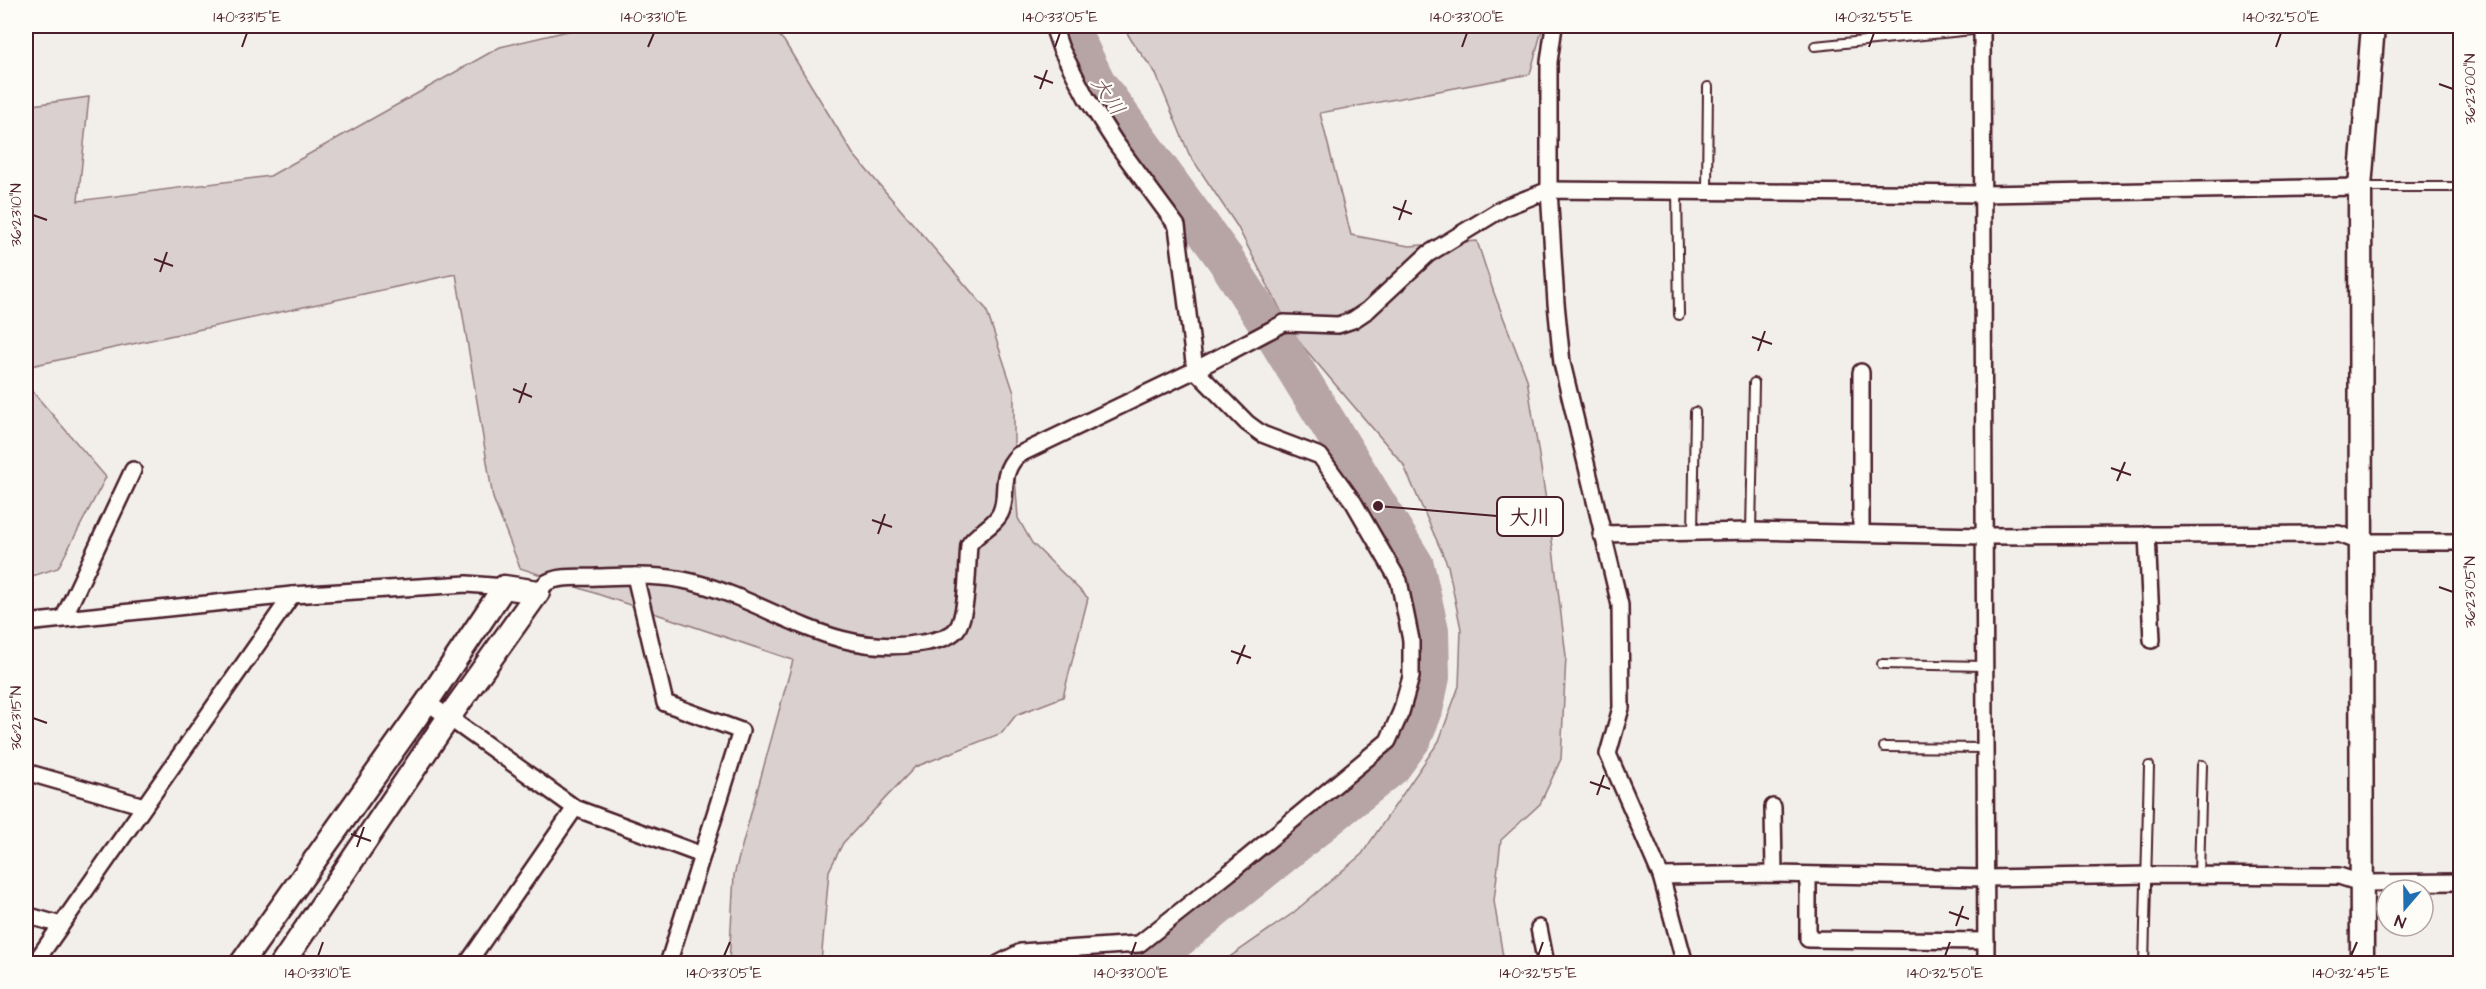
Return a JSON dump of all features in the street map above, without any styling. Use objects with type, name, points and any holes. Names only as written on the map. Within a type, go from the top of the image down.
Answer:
[{"type":"street","points":[[998,963],[1021,952],[1139,944],[1363,764],[1388,741],[1401,712],[1411,677],[1411,640],[1399,581],[1384,551],[1354,502],[1320,456],[1262,434],[1247,423],[1195,370],[1177,226],[1086,97],[1061,49],[1053,26]]},
{"type":"street","points":[[1554,26],[1549,62],[1549,190],[1562,363],[1601,534],[1620,605],[1621,708],[1608,754],[1661,876],[1685,963]]},
{"type":"street","points":[[2362,963],[2360,187],[2373,26]]},
{"type":"street","points":[[1982,27],[1986,963]]},
{"type":"street","points":[[282,963],[449,717],[538,592],[548,582],[569,578],[634,576],[673,578],[724,592],[823,635],[841,639],[907,645],[941,638],[956,631],[960,623],[969,545],[973,538],[999,516],[1006,474],[1018,455],[1195,370],[1284,323],[1338,325],[1353,320],[1368,310],[1428,254],[1505,207],[1549,190],[1982,194],[2360,187]]},
{"type":"street","points":[[1860,372],[1860,532]]},
{"type":"street","points":[[64,617],[133,470]]},
{"type":"street","points":[[1601,534],[1751,531],[1983,536],[2339,534],[2360,542],[2460,542]]},
{"type":"street","points":[[2147,534],[2152,640]]},
{"type":"street","points":[[634,576],[665,703],[741,731],[668,963]]},
{"type":"street","points":[[26,623],[64,617],[292,595],[467,584],[538,592]]},
{"type":"street","points":[[241,963],[427,702],[504,587]]},
{"type":"street","points":[[34,963],[292,595]]},
{"type":"street","points":[[427,702],[575,808],[702,855]]},
{"type":"street","points":[[26,772],[144,806]]},
{"type":"street","points":[[1773,807],[1774,874]]},
{"type":"street","points":[[467,963],[575,808]]},
{"type":"street","points":[[1661,876],[1774,874],[1986,878],[2145,875],[2339,876],[2361,883],[2460,882]]},
{"type":"street","points":[[1808,875],[1808,939],[1986,941]]},
{"type":"street","points":[[26,915],[61,925]]},
{"type":"street","points":[[1539,928],[1546,963]]},
{"type":"lane","points":[[1815,46],[1982,27]]},
{"type":"lane","points":[[1707,191],[1708,87]]},
{"type":"lane","points":[[2360,187],[2460,187]]},
{"type":"lane","points":[[1677,191],[1679,315]]},
{"type":"lane","points":[[1751,531],[1754,382]]},
{"type":"lane","points":[[1693,533],[1695,412]]},
{"type":"lane","points":[[1882,664],[1984,666]]},
{"type":"lane","points":[[1884,747],[1985,748]]},
{"type":"lane","points":[[2199,875],[2202,765]]},
{"type":"lane","points":[[2144,963],[2149,766]]},
{"type":"shaded area","points":[[577,26],[770,26],[784,41],[853,154],[986,309],[1014,393],[1014,462],[1018,518],[1032,543],[1088,598],[1063,697],[1016,715],[1002,733],[915,767],[843,843],[829,871],[821,963],[729,963],[734,875],[793,660],[520,568],[493,498],[456,274],[26,367],[26,106],[89,97],[78,201],[270,176],[500,47],[572,30]]},
{"type":"shaded area","points":[[1123,26],[1543,26],[1530,74],[1320,113],[1351,235],[1409,246],[1477,241],[1527,379],[1551,532],[1566,656],[1561,759],[1540,804],[1501,840],[1494,901],[1504,963],[1221,963],[1293,913],[1362,854],[1439,741],[1459,686],[1461,629],[1448,566],[1403,464],[1294,336],[1237,226],[1189,154],[1155,72]]},
{"type":"shaded area","points":[[26,384],[106,477],[58,568],[26,578]]},
{"type":"waterway","name":"大川","points":[[1069,26],[1097,83],[1226,260],[1415,565],[1430,630],[1431,677],[1424,710],[1413,738],[1392,767],[1147,964]]},
{"type":"place","name":"大川","points":[[1378,506]]}]
